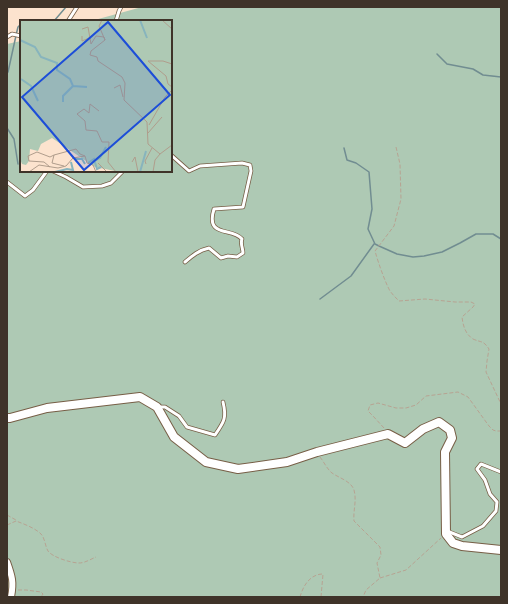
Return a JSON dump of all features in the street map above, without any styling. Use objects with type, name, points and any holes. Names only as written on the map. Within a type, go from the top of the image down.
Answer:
[{"type":"street","points":[[7,418],[47,408],[140,397],[157,407],[174,437],[206,462],[238,470],[287,462],[317,452],[388,434],[405,443],[423,429],[439,422],[450,430],[452,438],[445,452],[446,532],[453,543],[462,546],[501,550]]},
{"type":"street","points":[[7,562],[13,585],[11,597]]},
{"type":"lane","points":[[69,20],[77,7]]},
{"type":"lane","points":[[116,20],[121,7]]},
{"type":"lane","points":[[7,37],[14,34],[20,36]]},
{"type":"lane","points":[[172,156],[189,172],[200,166],[242,163],[250,165],[251,171],[243,207],[214,209],[211,217],[214,226],[219,230],[240,236],[242,239],[241,243],[243,253],[237,257],[228,256],[220,258],[209,248],[203,249],[194,254],[185,262]]},
{"type":"lane","points":[[7,182],[26,196],[46,172]]},
{"type":"lane","points":[[56,172],[83,187],[102,186],[112,183],[122,172]]},
{"type":"lane","points":[[157,407],[165,407],[179,416],[187,427],[215,435],[224,423],[225,410],[223,402]]},
{"type":"lane","points":[[446,532],[462,537],[483,526],[496,511],[497,502],[490,494],[477,469],[481,464],[501,472]]},
{"type":"path","points":[[396,147],[400,164],[400,200],[394,226],[375,251],[389,290],[399,301],[425,299],[472,302],[475,304],[462,317],[464,328],[472,338],[484,342],[489,349],[486,361],[486,372],[501,404]]},
{"type":"path","points":[[388,434],[368,411],[370,405],[378,403],[396,408],[406,408],[416,405],[426,396],[458,392],[468,397],[493,430],[501,431]]},
{"type":"path","points":[[317,452],[331,472],[348,482],[354,488],[356,501],[354,521],[380,547],[381,555],[377,563],[380,578]]},
{"type":"path","points":[[7,515],[16,521],[38,531],[43,536],[45,546],[49,553],[61,559],[78,564],[96,557]]},
{"type":"path","points":[[7,526],[16,521]]},
{"type":"path","points":[[363,597],[366,590],[380,578],[406,570],[446,532]]},
{"type":"path","points":[[300,597],[305,584],[310,579],[319,574],[323,574],[321,597]]},
{"type":"path","points":[[13,585],[19,590],[41,592],[43,594],[41,597]]},
{"type":"green space","points":[[142,7],[501,7],[501,597],[7,597],[7,44],[20,41],[20,172],[172,172],[172,20],[95,20]]},
{"type":"waterway","points":[[55,20],[66,7]]},
{"type":"waterway","points":[[7,72],[18,27],[20,25]]},
{"type":"waterway","points":[[437,54],[447,64],[473,69],[483,75],[501,77]]},
{"type":"waterway","points":[[7,128],[14,139],[18,164]]},
{"type":"waterway","points":[[344,148],[347,160],[356,163],[369,172],[372,209],[368,229],[375,244],[397,254],[413,257],[442,252],[476,234],[493,234],[501,239]]},
{"type":"waterway","points":[[320,299],[351,276],[374,244]]}]
